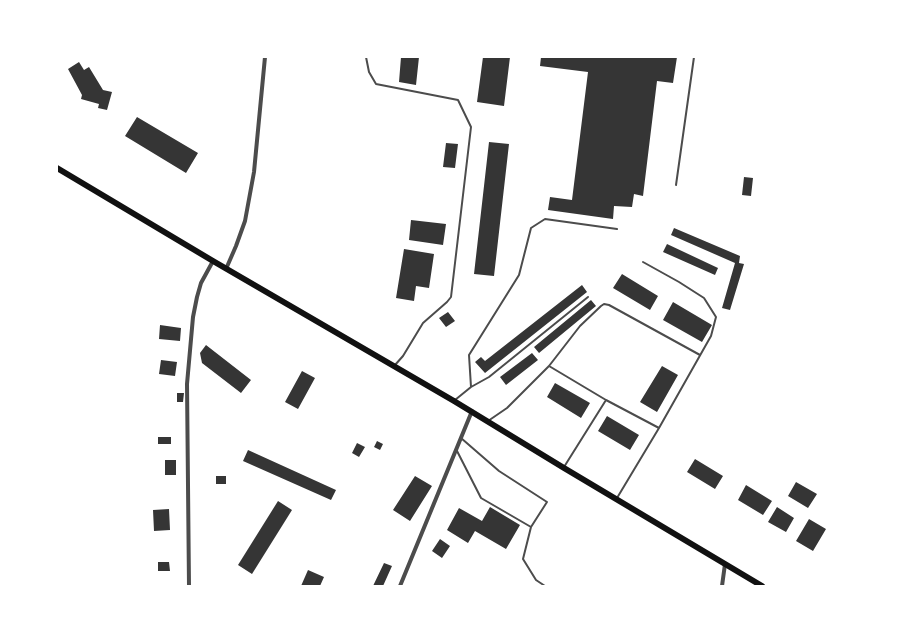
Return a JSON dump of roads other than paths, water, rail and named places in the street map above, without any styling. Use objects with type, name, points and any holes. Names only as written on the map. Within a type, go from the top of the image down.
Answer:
[{"type":"highway","points":[[57,168],[226,269],[488,421],[762,586]]},
{"type":"street","points":[[226,269],[245,221],[254,172],[265,57]]},
{"type":"street","points":[[190,586],[187,384],[193,317],[197,297],[201,283],[213,261]]},
{"type":"street","points":[[400,586],[472,412]]},
{"type":"street","points":[[722,586],[725,564]]},
{"type":"lane","points":[[366,57],[369,72],[376,84],[458,100],[471,127],[451,297],[423,323],[403,356],[395,366]]},
{"type":"lane","points":[[676,185],[694,57]]},
{"type":"lane","points":[[471,387],[469,355],[520,275],[531,228],[545,220],[617,229]]},
{"type":"lane","points":[[616,499],[659,428],[711,336],[716,318],[704,298],[679,282],[642,262]]},
{"type":"lane","points":[[454,401],[471,387],[489,377],[588,298]]},
{"type":"lane","points":[[488,421],[507,408],[550,366],[580,326],[601,306],[606,304],[700,355]]},
{"type":"lane","points":[[550,366],[606,400],[659,428]]},
{"type":"lane","points":[[564,468],[606,400]]},
{"type":"lane","points":[[461,438],[499,471],[547,502],[532,527],[523,559],[536,580],[545,586]]},
{"type":"lane","points":[[456,449],[481,498],[532,527]]}]
